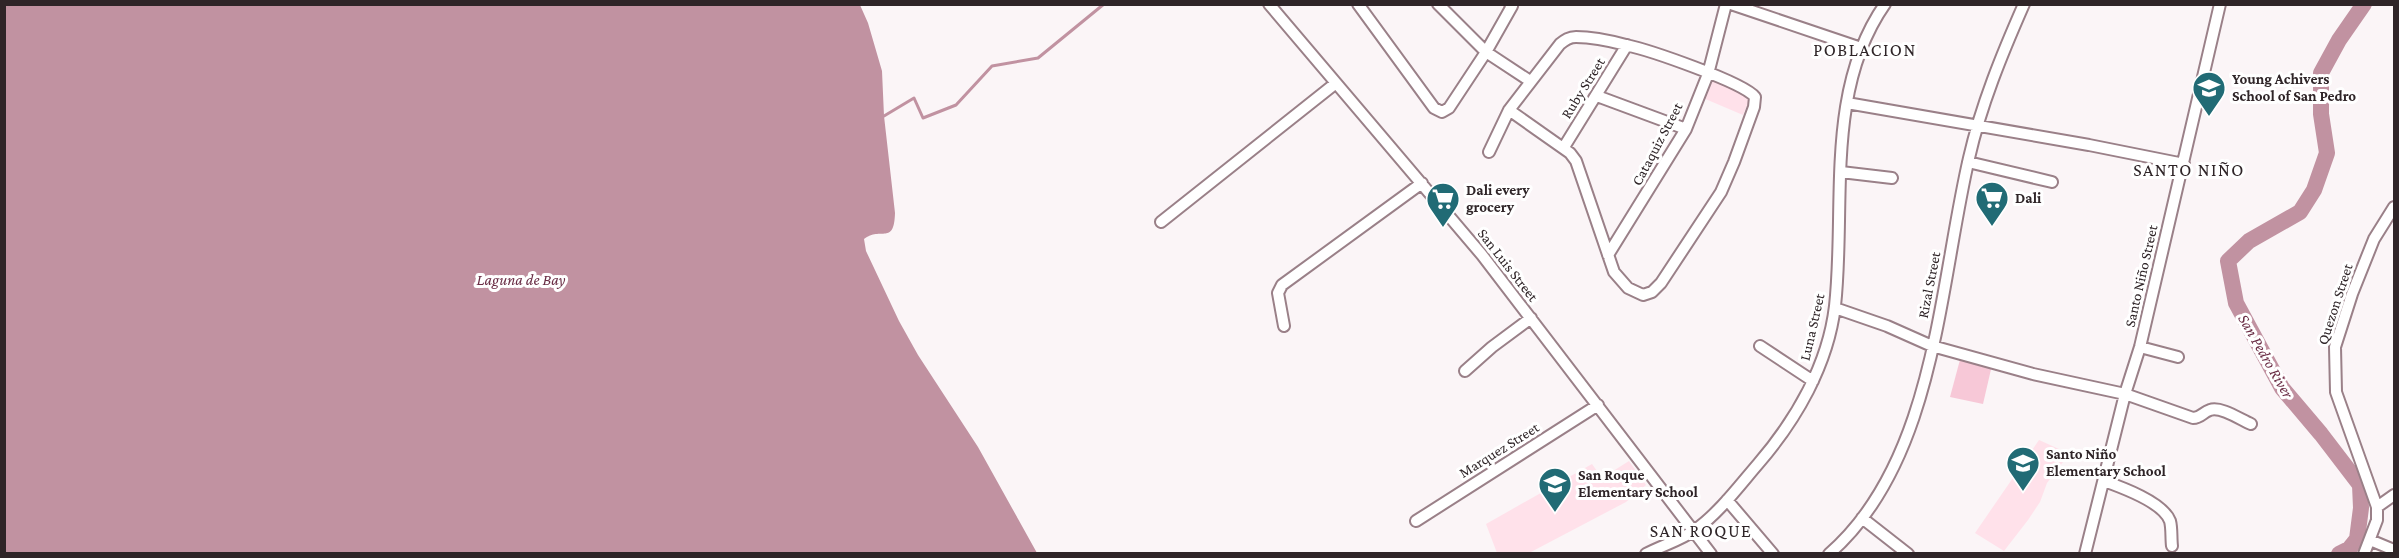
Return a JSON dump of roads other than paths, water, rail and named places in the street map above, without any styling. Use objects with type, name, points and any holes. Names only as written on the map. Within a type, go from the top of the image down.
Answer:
[{"type":"street","name":"San Luis Street","points":[[1269,4],[1422,183],[1531,318],[1711,554]]},
{"type":"street","points":[[1358,4],[1438,111],[1442,112],[1449,108],[1486,52],[1512,6],[1510,4]]},
{"type":"street","points":[[1438,4],[1486,52],[1530,81]]},
{"type":"street","name":"Luna Street","points":[[1646,554],[1695,531],[1727,500],[1767,453],[1798,409],[1813,381],[1824,353],[1835,308],[1841,172],[1847,103],[1861,48],[1884,4]]},
{"type":"street","name":"Rizal Street","points":[[1829,554],[1862,518],[1877,497],[1905,445],[1914,419],[1932,346],[1977,125],[2024,4]]},
{"type":"street","name":"Santo Niño Street","points":[[2085,554],[2125,394],[2140,347],[2220,4]]},
{"type":"street","points":[[1732,5],[1861,48]]},
{"type":"street","name":"Cataquiz Street","points":[[1608,255],[1686,129],[1732,5]]},
{"type":"street","points":[[1490,152],[1509,110],[1560,44],[1568,38],[1579,37],[1627,45],[1708,74],[1748,91],[1755,97],[1754,107],[1721,192],[1661,284],[1653,292],[1643,295],[1628,288],[1614,272],[1576,161],[1564,147],[1509,110]]},
{"type":"street","name":"Ruby Street","points":[[1564,147],[1627,45]]},
{"type":"street","points":[[1161,222],[1336,83]]},
{"type":"street","points":[[1597,96],[1686,129]]},
{"type":"street","points":[[1847,103],[2184,164]]},
{"type":"street","points":[[1968,162],[2052,182]]},
{"type":"street","points":[[1841,172],[1892,178]]},
{"type":"street","points":[[1284,326],[1278,293],[1282,285],[1422,183]]},
{"type":"street","name":"Quezon Street","points":[[2377,507],[2336,392],[2335,347],[2352,294],[2374,239],[2394,207]]},
{"type":"street","points":[[1835,308],[1887,326],[1932,346],[2033,374],[2125,394],[2193,418],[2197,418],[2208,410],[2217,409],[2251,424]]},
{"type":"street","points":[[1465,371],[1492,347],[1531,318]]},
{"type":"street","points":[[1760,346],[1813,381]]},
{"type":"street","points":[[2140,347],[2178,357]]},
{"type":"street","name":"Marquez Street","points":[[1416,521],[1598,405]]},
{"type":"street","points":[[2104,481],[2143,498],[2165,514],[2170,522],[2172,546]]},
{"type":"street","points":[[2364,554],[2377,520],[2377,507],[2393,496]]},
{"type":"street","points":[[1727,500],[1773,554]]},
{"type":"street","points":[[1862,518],[1908,554]]},
{"type":"street","points":[[2370,540],[2394,550]]},
{"type":"water","name":"Laguna de Bay","points":[[4,5],[860,5],[868,23],[882,71],[884,116],[895,213],[894,223],[889,232],[864,239],[866,251],[918,355],[978,447],[1037,553],[5,553]]},
{"type":"waterway","points":[[884,116],[914,98],[923,118],[956,105],[992,66],[1038,58],[1104,4]]},
{"type":"waterway","name":"San Pedro River","points":[[2339,554],[2349,549],[2357,539],[2361,508],[2360,485],[2282,388],[2236,303],[2228,261],[2249,241],[2300,212],[2314,190],[2327,153],[2321,114],[2321,73],[2339,40],[2364,4]]},
{"type":"place","name":"Young Achivers School of San Pedro","points":[[2209,117]]},
{"type":"place","name":"Dali","points":[[1992,227]]},
{"type":"place","name":"Dali every grocery","points":[[1443,228]]},
{"type":"place","name":"Santo Niño Elementary School","points":[[2023,492]]},
{"type":"place","name":"San Roque Elementary School","points":[[1555,513]]},
{"type":"district","name":"POBLACION","points":[[1865,50]]},
{"type":"district","name":"SANTO NIÑO","points":[[2189,170]]},
{"type":"district","name":"SAN ROQUE","points":[[1701,531]]}]
